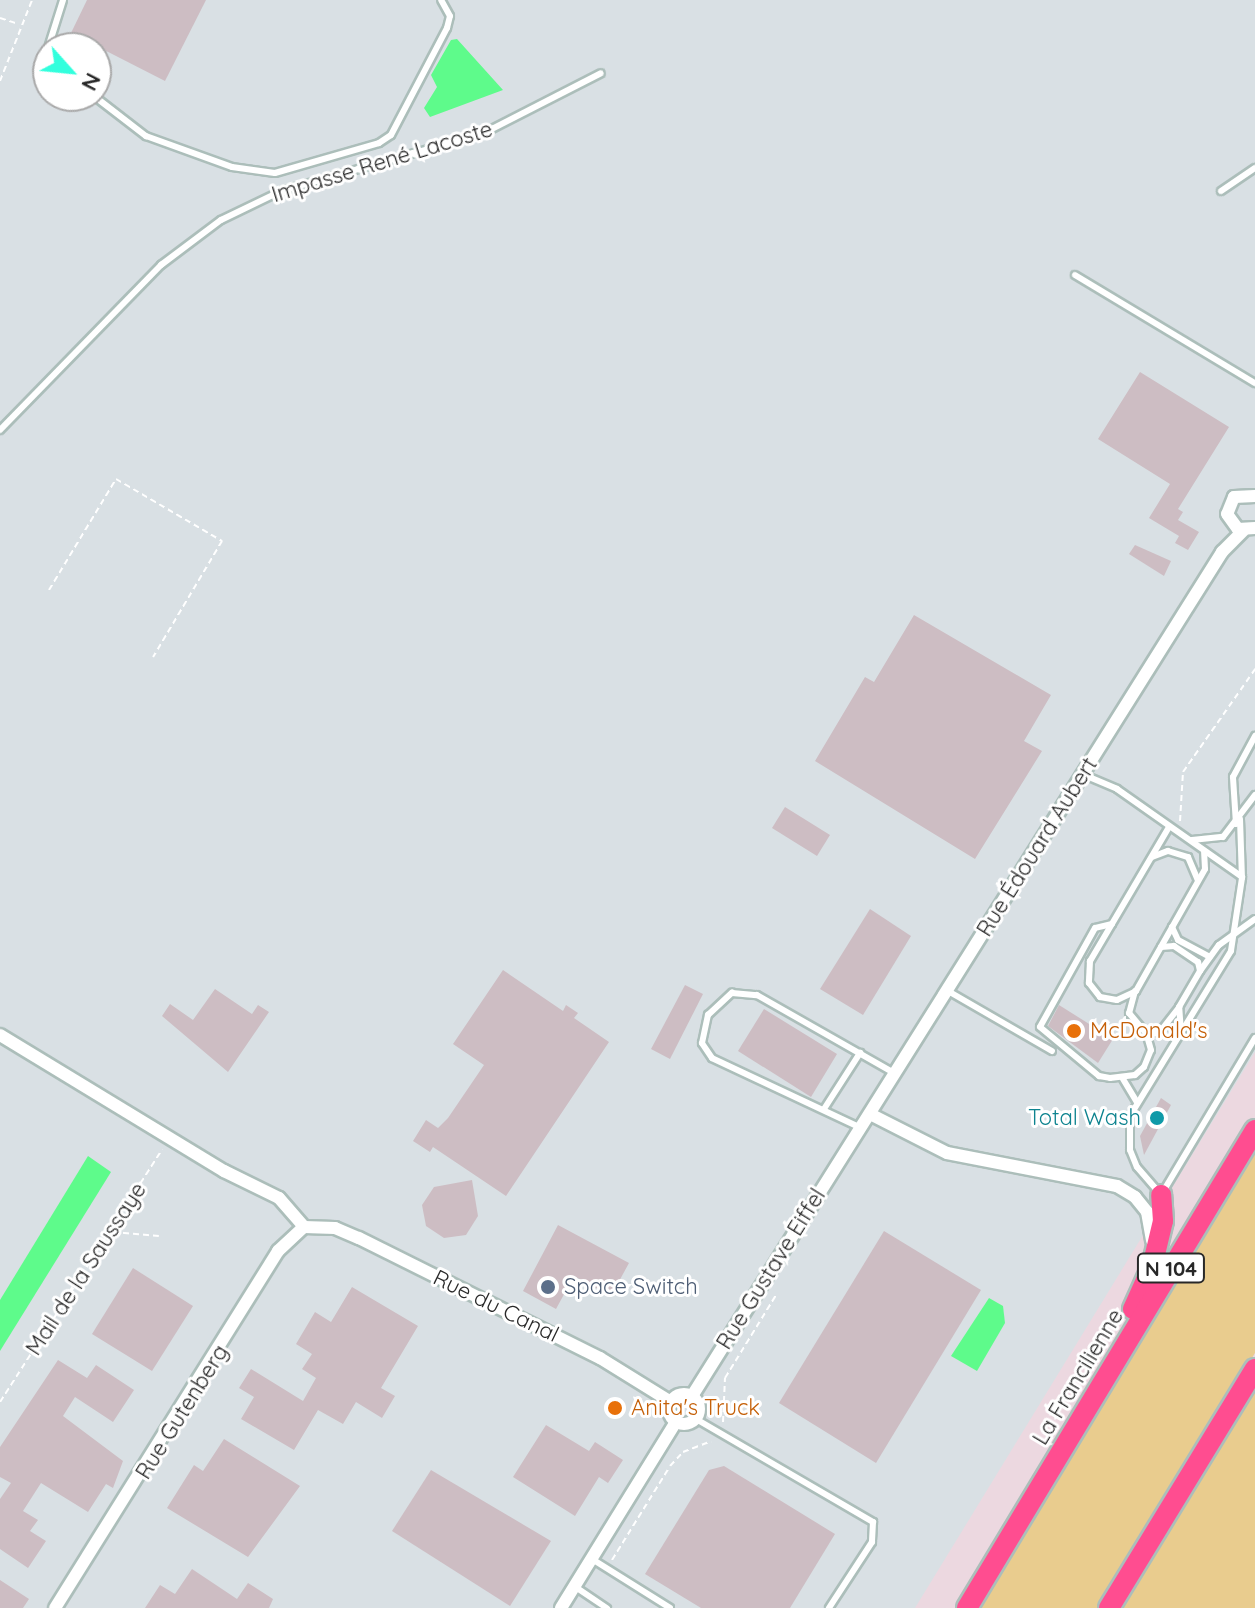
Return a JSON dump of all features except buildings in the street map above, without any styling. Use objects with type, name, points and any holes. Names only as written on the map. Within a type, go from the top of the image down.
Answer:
[{"type":"highway","name":"La Francilienne","points":[[967,1608],[1255,1130]]},
{"type":"highway","points":[[1065,1445],[1062,1423],[1141,1295],[1163,1221],[1161,1195]]},
{"type":"highway","points":[[1109,1608],[1255,1369]]},
{"type":"street","points":[[1249,530],[1229,520],[1227,508],[1234,497],[1254,493]]},
{"type":"street","name":"Rue Édouard Aubert","points":[[1222,552],[1229,520]]},
{"type":"street","name":"Rue Édouard Aubert","points":[[852,1143],[1222,552],[1249,530]]},
{"type":"street","points":[[0,1035],[171,1136],[224,1171],[279,1198],[308,1226]]},
{"type":"street","points":[[870,1114],[947,1153],[1117,1186],[1147,1212],[1155,1249]]},
{"type":"street","name":"Rue Gustave Eiffel","points":[[692,1396],[852,1143]]},
{"type":"street","name":"Rue du Canal","points":[[308,1226],[348,1233],[600,1358],[671,1402]]},
{"type":"street","name":"Rue Gutenberg","points":[[55,1608],[278,1251],[308,1226]]},
{"type":"street","points":[[561,1608],[676,1422],[671,1402],[682,1394],[692,1396],[699,1407],[696,1419],[676,1422]]},
{"type":"lane","points":[[53,32],[63,0]]},
{"type":"lane","points":[[112,110],[146,136],[232,167],[275,173],[379,143],[391,135],[447,28],[450,16],[441,0]]},
{"type":"lane","name":"Impasse René Lacoste","points":[[0,430],[161,265],[221,220],[281,191],[484,133],[601,73]]},
{"type":"lane","points":[[1221,191],[1255,168]]},
{"type":"lane","points":[[1075,275],[1255,383]]},
{"type":"lane","points":[[1255,736],[1233,777],[1242,878],[1231,951],[1138,1103],[1128,1129],[1130,1150],[1137,1167],[1161,1195],[1255,1038]]},
{"type":"lane","points":[[1082,774],[1117,789],[1242,878]]},
{"type":"lane","points":[[1190,840],[1205,843],[1223,837],[1238,822],[1255,795]]},
{"type":"lane","points":[[1136,991],[1108,999],[1100,997],[1089,983],[1090,961],[1169,827]]},
{"type":"lane","points":[[1150,858],[1168,851],[1188,857],[1198,880]]},
{"type":"lane","points":[[1112,924],[1095,928],[1040,1027],[1099,1076],[1123,1079],[1145,1065],[1151,1050],[1146,1033],[1129,1013],[1136,991],[1205,869],[1204,852]]},
{"type":"lane","points":[[1146,1033],[1159,1033],[1210,957],[1236,929],[1255,919]]},
{"type":"lane","points":[[1172,927],[1178,940],[1210,957]]},
{"type":"lane","points":[[1161,947],[1174,946],[1198,962],[1200,971]]},
{"type":"lane","points":[[948,991],[1052,1051]]},
{"type":"lane","points":[[861,1128],[824,1109],[799,1102],[712,1058],[702,1043],[708,1015],[732,993],[757,995],[896,1074]]},
{"type":"lane","points":[[1179,1007],[1181,1034]]},
{"type":"lane","points":[[824,1109],[860,1053]]},
{"type":"lane","points":[[1145,1065],[1151,1082]]},
{"type":"lane","points":[[1123,1079],[1138,1103]]},
{"type":"lane","points":[[696,1419],[873,1522],[872,1542],[829,1608]]},
{"type":"lane","points":[[591,1559],[670,1608]]},
{"type":"lane","points":[[574,1586],[607,1608]]},
{"type":"path","points":[[0,81],[19,25],[32,0]]},
{"type":"path","points":[[0,18],[19,25]]},
{"type":"path","points":[[49,590],[116,479],[222,541],[153,657]]},
{"type":"path","points":[[1178,833],[1183,772],[1255,669]]},
{"type":"path","name":"Mail de la Saussaye","points":[[0,1402],[113,1232],[171,1136]]},
{"type":"path","points":[[113,1232],[159,1236]]},
{"type":"path","points":[[607,1568],[670,1466],[695,1446],[708,1446],[717,1432],[724,1420],[725,1378],[776,1295]]},
{"type":"shaded area","points":[[0,0],[1255,0],[1255,1052],[915,1608],[0,1608]]},
{"type":"shaded area","points":[[457,39],[503,90],[430,117],[424,108],[437,87],[431,75],[451,40]]},
{"type":"shaded area","points":[[1255,1148],[1255,1353],[1100,1608],[979,1608]]},
{"type":"shaded area","points":[[88,1156],[111,1172],[0,1351],[0,1300]]},
{"type":"shaded area","points":[[989,1298],[1003,1306],[1005,1323],[977,1371],[951,1356]]},
{"type":"shaded area","points":[[1255,1391],[1255,1608],[1123,1608],[1137,1585]]},
{"type":"place","name":"McDonald's","points":[[1074,1031]]},
{"type":"place","name":"Total Wash","points":[[1157,1118]]},
{"type":"place","name":"Space Switch","points":[[548,1287]]},
{"type":"place","name":"Anita's Truck","points":[[615,1408]]}]
